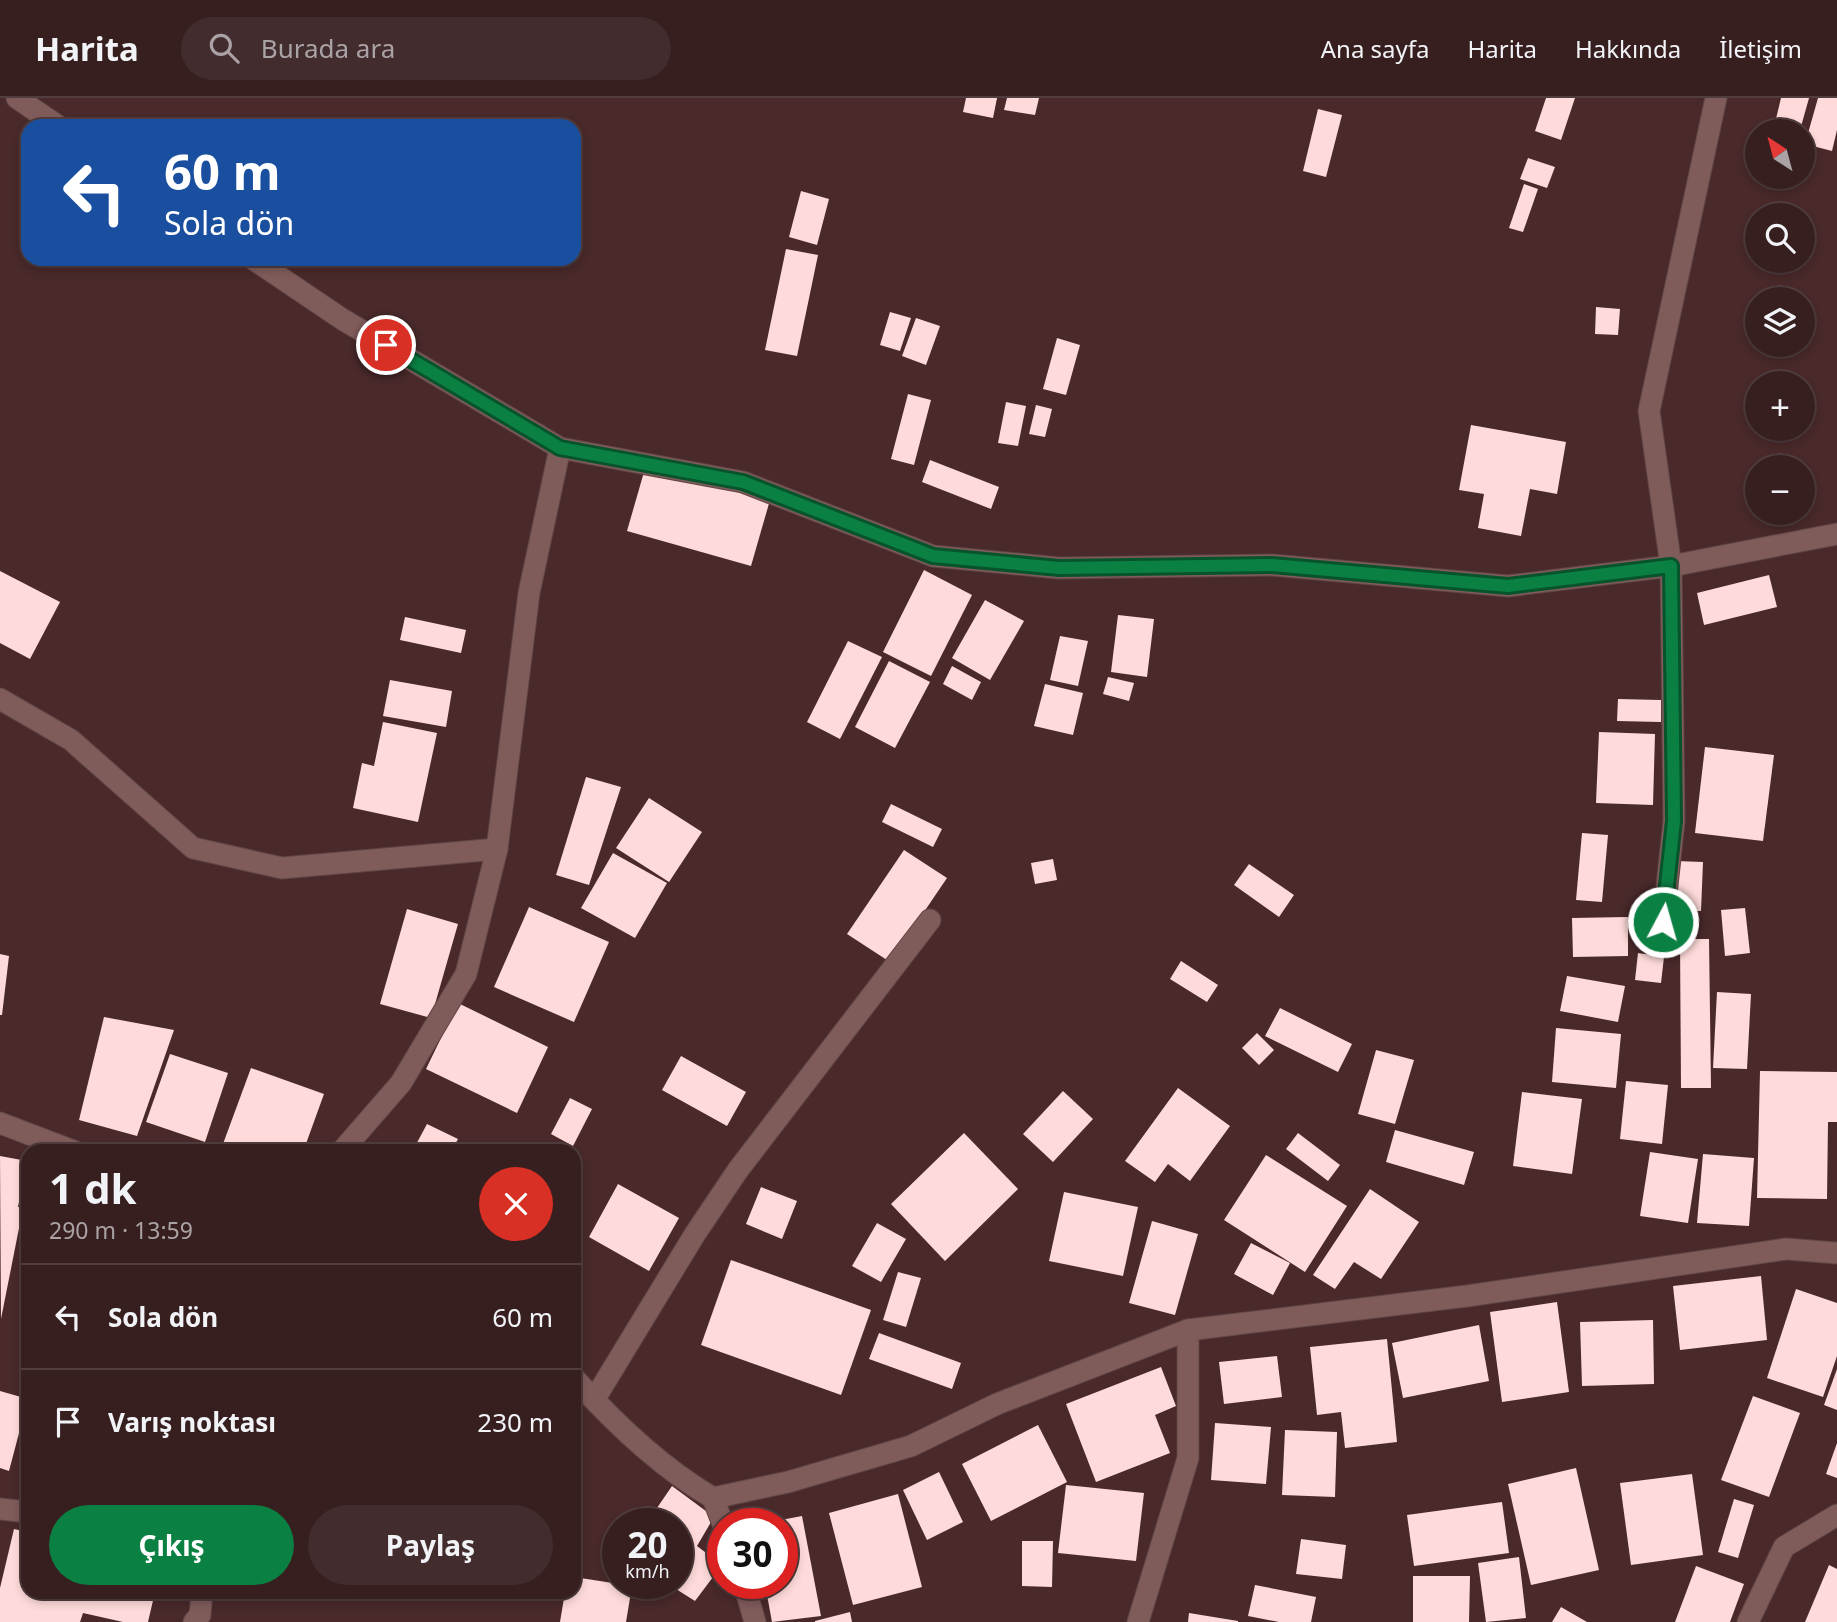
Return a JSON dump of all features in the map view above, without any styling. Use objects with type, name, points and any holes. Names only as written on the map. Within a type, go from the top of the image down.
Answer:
[{"type":"street","points":[[17,98],[48,119]]},
{"type":"street","points":[[1663,922],[1674,821],[1671,566],[1648,411],[1716,98]]},
{"type":"street","points":[[263,266],[342,319],[560,448],[743,482],[933,556],[1059,568],[1272,565],[1508,586],[1671,566],[1837,534]]},
{"type":"street","points":[[348,1144],[401,1083],[466,975],[497,849],[528,593],[560,448]]},
{"type":"street","points":[[0,699],[71,740],[193,848],[282,868],[497,849]]},
{"type":"street","points":[[594,1401],[695,1234],[738,1170],[930,920]]},
{"type":"street","points":[[0,1123],[55,1144]]},
{"type":"street","points":[[713,1498],[788,1482],[911,1446],[997,1404],[1188,1330],[1467,1296],[1786,1249],[1837,1253]]},
{"type":"street","points":[[1138,1622],[1188,1458],[1188,1330]]},
{"type":"street","points":[[581,1386],[675,1475],[713,1498],[717,1508]]},
{"type":"street","points":[[0,1509],[21,1511]]},
{"type":"street","points":[[1748,1622],[1784,1547],[1837,1515]]},
{"type":"street","points":[[194,1622],[200,1615],[201,1599]]},
{"type":"street","points":[[748,1599],[755,1622]]},
{"type":"building","points":[[966,98],[997,98],[993,118],[963,112]]},
{"type":"building","points":[[1007,98],[1039,98],[1035,115],[1004,110]]},
{"type":"building","points":[[1546,98],[1575,98],[1561,140],[1535,131]]},
{"type":"building","points":[[1781,98],[1809,98],[1803,119],[1776,119]]},
{"type":"building","points":[[1818,98],[1837,98],[1837,130],[1832,151],[1815,147],[1815,119],[1812,119]]},
{"type":"building","points":[[1318,109],[1342,115],[1326,177],[1303,171]]},
{"type":"building","points":[[1528,158],[1555,167],[1547,188],[1520,179]]},
{"type":"building","points":[[1524,184],[1538,189],[1523,232],[1509,228]]},
{"type":"building","points":[[801,191],[829,199],[817,245],[789,237]]},
{"type":"building","points":[[786,249],[818,255],[797,356],[765,350]]},
{"type":"building","points":[[1596,307],[1620,309],[1618,335],[1595,334]]},
{"type":"building","points":[[890,312],[911,318],[900,351],[880,345]]},
{"type":"building","points":[[916,318],[940,326],[926,365],[902,356]]},
{"type":"building","points":[[1057,338],[1080,345],[1066,395],[1043,389]]},
{"type":"building","points":[[908,394],[931,400],[914,465],[891,459]]},
{"type":"building","points":[[1006,402],[1026,406],[1018,446],[998,443]]},
{"type":"building","points":[[1036,405],[1052,409],[1045,437],[1029,434]]},
{"type":"building","points":[[1471,425],[1566,442],[1557,494],[1530,489],[1521,536],[1478,528],[1484,494],[1459,490]]},
{"type":"building","points":[[930,460],[999,487],[991,509],[922,482]]},
{"type":"building","points":[[646,465],[770,500],[751,566],[627,531]]},
{"type":"building","points":[[924,570],[972,595],[931,676],[883,652]]},
{"type":"building","points":[[0,571],[60,602],[30,659],[0,643]]},
{"type":"building","points":[[1769,575],[1777,607],[1704,625],[1697,593]]},
{"type":"building","points":[[985,600],[1024,621],[990,680],[952,658]]},
{"type":"building","points":[[1118,615],[1154,619],[1147,677],[1111,672]]},
{"type":"building","points":[[405,617],[466,630],[461,653],[400,640]]},
{"type":"building","points":[[1060,636],[1088,641],[1078,686],[1050,680]]},
{"type":"building","points":[[848,641],[882,657],[840,739],[807,722]]},
{"type":"building","points":[[889,661],[930,682],[895,748],[855,727]]},
{"type":"building","points":[[952,666],[981,682],[972,700],[943,684]]},
{"type":"building","points":[[1108,677],[1134,683],[1129,701],[1103,694]]},
{"type":"building","points":[[390,680],[452,691],[446,727],[383,716]]},
{"type":"building","points":[[1045,684],[1083,693],[1073,735],[1034,726]]},
{"type":"building","points":[[1618,699],[1661,700],[1661,722],[1617,721]]},
{"type":"building","points":[[383,722],[437,733],[418,822],[353,808],[362,763],[374,766]]},
{"type":"building","points":[[1599,732],[1655,734],[1653,805],[1596,803]]},
{"type":"building","points":[[1705,747],[1774,755],[1763,841],[1695,833]]},
{"type":"building","points":[[586,777],[621,787],[589,885],[556,875]]},
{"type":"building","points":[[649,798],[702,832],[669,882],[616,848]]},
{"type":"building","points":[[891,804],[942,829],[933,847],[882,822]]},
{"type":"building","points":[[1582,833],[1608,835],[1602,902],[1576,900]]},
{"type":"building","points":[[904,850],[947,878],[890,962],[847,934]]},
{"type":"building","points":[[613,853],[667,883],[635,938],[581,908]]},
{"type":"building","points":[[1053,859],[1057,880],[1035,884],[1031,863]]},
{"type":"building","points":[[1676,861],[1703,862],[1701,911],[1674,911]]},
{"type":"building","points":[[1249,864],[1294,895],[1279,917],[1234,885]]},
{"type":"building","points":[[529,907],[609,942],[574,1022],[494,987]]},
{"type":"building","points":[[1745,908],[1750,953],[1725,956],[1721,910]]},
{"type":"building","points":[[407,909],[458,924],[431,1018],[380,1004]]},
{"type":"building","points":[[1628,917],[1628,956],[1573,957],[1572,918]]},
{"type":"building","points":[[1680,939],[1709,939],[1711,1088],[1681,1088]]},
{"type":"building","points":[[1638,953],[1664,957],[1661,983],[1635,980]]},
{"type":"building","points":[[0,954],[9,956],[2,1015],[0,1015]]},
{"type":"building","points":[[1181,961],[1218,985],[1207,1002],[1170,979]]},
{"type":"building","points":[[1567,976],[1625,986],[1618,1022],[1560,1011]]},
{"type":"building","points":[[1717,992],[1751,994],[1747,1069],[1713,1068]]},
{"type":"building","points":[[458,1003],[548,1047],[517,1113],[426,1069]]},
{"type":"building","points":[[1280,1008],[1352,1044],[1338,1072],[1265,1036]]},
{"type":"building","points":[[104,1017],[174,1030],[137,1136],[79,1120]]},
{"type":"building","points":[[1556,1028],[1621,1034],[1616,1088],[1552,1082]]},
{"type":"building","points":[[1257,1033],[1274,1050],[1259,1065],[1242,1048]]},
{"type":"building","points":[[1376,1050],[1414,1060],[1395,1124],[1358,1114]]},
{"type":"building","points":[[170,1054],[228,1073],[205,1142],[146,1122]]},
{"type":"building","points":[[681,1056],[746,1092],[727,1126],[662,1090]]},
{"type":"building","points":[[251,1068],[324,1094],[306,1144],[223,1144]]},
{"type":"building","points":[[1760,1071],[1837,1072],[1837,1122],[1828,1122],[1827,1199],[1757,1198]]},
{"type":"building","points":[[1626,1081],[1668,1085],[1662,1144],[1620,1139]]},
{"type":"building","points":[[1178,1088],[1230,1126],[1190,1181],[1168,1164],[1155,1182],[1125,1161]]},
{"type":"building","points":[[1063,1091],[1093,1119],[1053,1162],[1023,1134]]},
{"type":"building","points":[[1522,1092],[1582,1099],[1572,1174],[1513,1166]]},
{"type":"building","points":[[570,1098],[592,1109],[574,1144],[551,1134]]},
{"type":"building","points":[[427,1124],[458,1139],[455,1144],[416,1144]]},
{"type":"building","points":[[1395,1130],[1474,1152],[1464,1185],[1386,1162]]},
{"type":"building","points":[[964,1133],[1018,1189],[945,1261],[891,1204]]},
{"type":"building","points":[[1298,1133],[1340,1165],[1328,1181],[1286,1149]]},
{"type":"building","points":[[1650,1152],[1698,1159],[1688,1223],[1640,1216]]},
{"type":"building","points":[[1703,1154],[1754,1158],[1749,1226],[1697,1223]]},
{"type":"building","points":[[1266,1155],[1347,1206],[1305,1272],[1224,1220]]},
{"type":"building","points":[[0,1156],[21,1160],[18,1207],[21,1208],[21,1218],[1,1319]]},
{"type":"building","points":[[618,1184],[679,1218],[649,1271],[589,1237]]},
{"type":"building","points":[[761,1187],[797,1201],[782,1239],[746,1224]]},
{"type":"building","points":[[1370,1189],[1419,1222],[1381,1279],[1354,1262],[1335,1289],[1313,1275]]},
{"type":"building","points":[[1064,1192],[1138,1207],[1123,1276],[1049,1261]]},
{"type":"building","points":[[1152,1221],[1198,1234],[1175,1315],[1129,1303]]},
{"type":"building","points":[[877,1223],[906,1239],[881,1282],[852,1266]]},
{"type":"building","points":[[1251,1243],[1290,1263],[1273,1295],[1234,1274]]},
{"type":"building","points":[[731,1260],[871,1310],[841,1395],[701,1345]]},
{"type":"building","points":[[898,1272],[921,1278],[906,1327],[883,1320]]},
{"type":"building","points":[[1761,1276],[1767,1340],[1680,1350],[1673,1286]]},
{"type":"building","points":[[1796,1289],[1837,1303],[1837,1356],[1823,1397],[1767,1378]]},
{"type":"building","points":[[1557,1302],[1569,1392],[1502,1402],[1490,1312]]},
{"type":"building","points":[[1653,1320],[1654,1384],[1582,1386],[1580,1322]]},
{"type":"building","points":[[1479,1325],[1489,1381],[1403,1398],[1392,1343]]},
{"type":"building","points":[[879,1333],[961,1363],[952,1389],[869,1359]]},
{"type":"building","points":[[1387,1339],[1397,1442],[1345,1448],[1341,1412],[1317,1415],[1310,1347]]},
{"type":"building","points":[[1277,1356],[1282,1397],[1224,1404],[1219,1362]]},
{"type":"building","points":[[1161,1367],[1176,1406],[1155,1415],[1170,1453],[1096,1482],[1066,1404]]},
{"type":"building","points":[[1837,1369],[1837,1410],[1824,1405]]},
{"type":"building","points":[[0,1391],[21,1397],[21,1426],[9,1471],[0,1468]]},
{"type":"building","points":[[1753,1396],[1800,1413],[1769,1497],[1721,1480]]},
{"type":"building","points":[[1215,1423],[1271,1427],[1266,1484],[1211,1480]]},
{"type":"building","points":[[1038,1425],[1067,1482],[991,1521],[962,1464]]},
{"type":"building","points":[[1285,1430],[1337,1432],[1335,1497],[1282,1495]]},
{"type":"building","points":[[1837,1443],[1837,1478],[1826,1474]]},
{"type":"building","points":[[1576,1468],[1599,1570],[1531,1585],[1508,1484]]},
{"type":"building","points":[[939,1472],[963,1522],[927,1540],[903,1490]]},
{"type":"building","points":[[1692,1474],[1703,1555],[1631,1565],[1620,1483]]},
{"type":"building","points":[[1066,1485],[1144,1493],[1136,1561],[1058,1553]]},
{"type":"building","points":[[672,1486],[707,1512],[707,1529],[697,1546],[707,1554],[707,1585],[695,1601],[692,1599],[693,1508],[657,1508]]},
{"type":"building","points":[[898,1494],[922,1587],[853,1605],[829,1513]]},
{"type":"building","points":[[1734,1499],[1754,1505],[1738,1558],[1718,1552]]},
{"type":"building","points":[[1502,1502],[1509,1553],[1414,1566],[1407,1515]]},
{"type":"building","points":[[802,1516],[821,1616],[772,1622],[768,1599],[798,1599],[798,1517]]},
{"type":"building","points":[[14,1529],[21,1530],[21,1599],[153,1599],[148,1622],[123,1622],[83,1613],[80,1622],[0,1622],[0,1588]]},
{"type":"building","points":[[1301,1539],[1346,1545],[1342,1579],[1296,1574]]},
{"type":"building","points":[[1022,1541],[1053,1541],[1052,1587],[1022,1586]]},
{"type":"building","points":[[1519,1557],[1526,1618],[1486,1622],[1478,1563]]},
{"type":"building","points":[[1829,1565],[1837,1569],[1837,1622],[1805,1622]]},
{"type":"building","points":[[1696,1566],[1744,1584],[1730,1622],[1675,1622]]},
{"type":"building","points":[[1413,1576],[1470,1576],[1469,1622],[1413,1622]]},
{"type":"building","points":[[581,1578],[602,1581],[602,1599],[630,1599],[626,1622],[560,1622],[564,1599],[581,1599]]},
{"type":"building","points":[[1255,1585],[1316,1597],[1311,1622],[1279,1622],[1248,1616]]},
{"type":"building","points":[[1561,1607],[1587,1622],[1552,1622]]},
{"type":"building","points":[[850,1612],[852,1622],[815,1622],[815,1621]]},
{"type":"building","points":[[1189,1613],[1238,1621],[1238,1622],[1188,1622]]},
{"type":"route","points":[[386,345],[560,448],[743,482],[933,556],[1059,568],[1272,565],[1508,586],[1671,566],[1674,821],[1663,922]]}]
